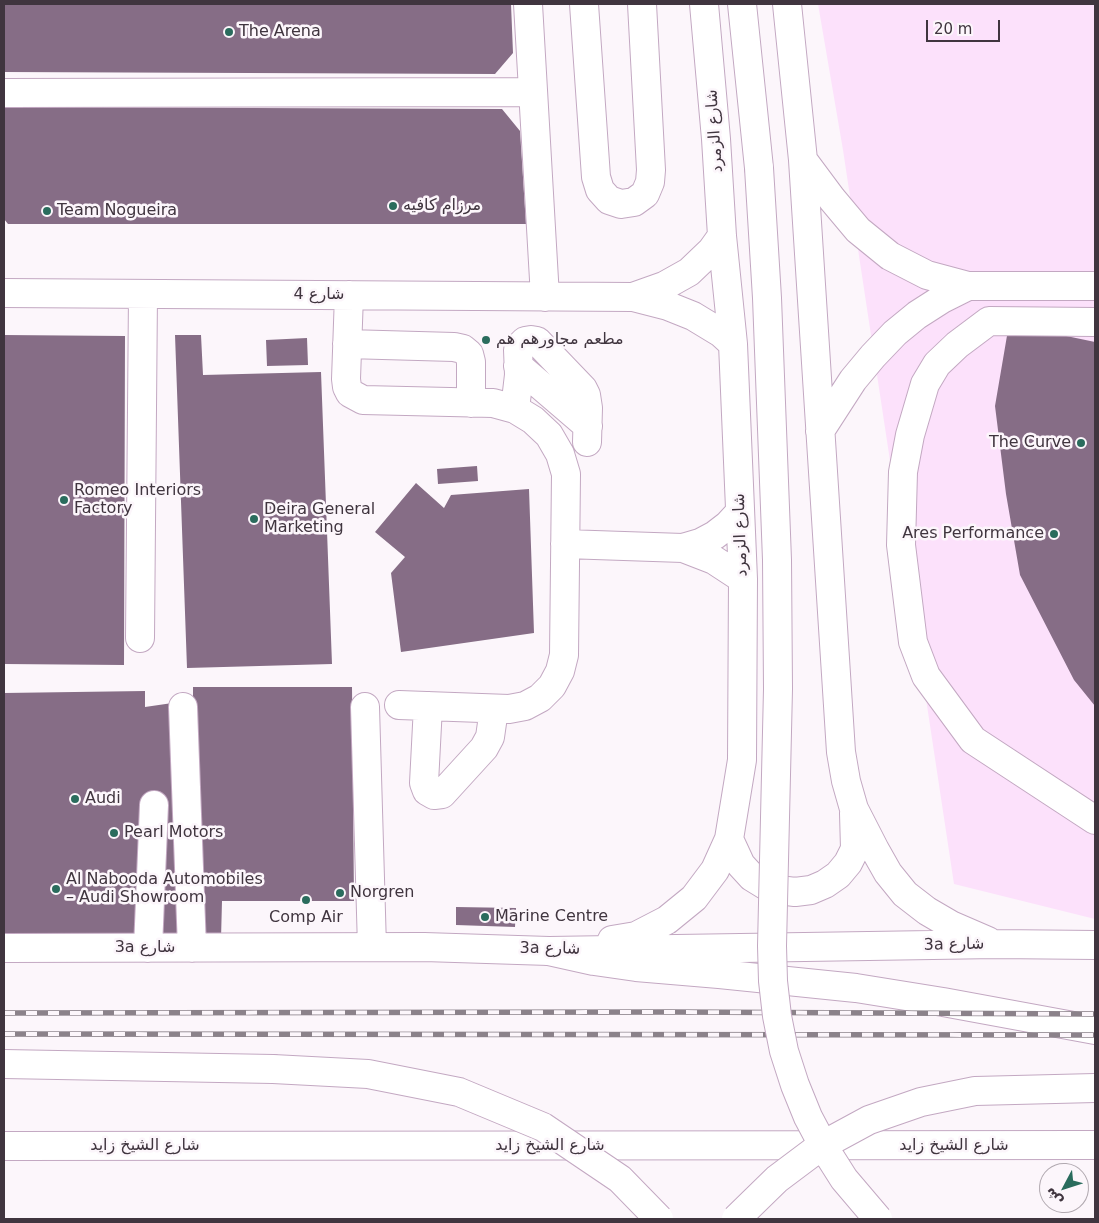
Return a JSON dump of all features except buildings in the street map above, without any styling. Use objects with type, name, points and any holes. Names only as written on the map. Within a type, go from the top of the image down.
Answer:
[{"type":"main road","points":[[528,4],[545,297]]},
{"type":"main road","points":[[584,4],[596,177],[600,190],[609,200],[621,204],[634,202],[645,194],[650,182],[651,170],[642,4]]},
{"type":"main road","name":"شارع الزمرد","points":[[549,951],[636,936],[667,920],[694,898],[715,870],[729,838],[742,760],[743,579],[733,344],[722,236],[716,139],[704,4]]},
{"type":"main road","points":[[742,4],[759,168],[767,298],[777,560],[778,690],[772,946],[773,981],[784,1051],[808,1118],[844,1179],[878,1219]]},
{"type":"main road","points":[[787,4],[803,160],[841,752],[846,781],[854,809],[888,873],[905,894],[935,916],[996,944]]},
{"type":"main road","points":[[4,93],[533,92]]},
{"type":"main road","points":[[803,160],[844,215],[873,244],[890,256],[927,275],[968,286],[1095,286]]},
{"type":"main road","name":"شارع 4","points":[[634,297],[689,272],[712,250],[722,236]]},
{"type":"main road","points":[[820,431],[853,380],[895,333],[942,299],[968,286]]},
{"type":"main road","name":"شارع 4","points":[[4,293],[634,297],[668,306],[693,316],[733,344]]},
{"type":"main road","points":[[140,638],[143,294]]},
{"type":"main road","points":[[349,295],[347,387],[350,393],[363,400],[493,403],[515,409],[533,420],[548,435],[560,454],[566,474],[564,655],[560,671],[552,686],[540,698],[525,706],[509,709],[399,705]]},
{"type":"main road","points":[[1095,322],[989,321],[937,364],[925,384],[910,435],[903,472],[901,545],[914,642],[926,676],[973,740],[1095,820]]},
{"type":"main road","points":[[347,344],[454,346],[463,348],[469,354],[471,362],[471,402]]},
{"type":"main road","points":[[515,409],[518,366],[588,434]]},
{"type":"main road","points":[[565,544],[683,548],[700,543],[715,535],[740,512]]},
{"type":"main road","points":[[683,548],[714,560],[743,579]]},
{"type":"main road","points":[[428,706],[424,783],[427,791],[434,795],[442,794],[484,748],[490,737],[494,708]]},
{"type":"main road","points":[[183,707],[192,948]]},
{"type":"main road","points":[[365,707],[372,947]]},
{"type":"main road","points":[[148,948],[154,805]]},
{"type":"main road","points":[[729,838],[741,865],[765,885],[795,892],[810,890],[825,884],[838,875],[848,863],[855,849],[854,809]]},
{"type":"main road","name":"3a شارع","points":[[4,948],[466,947],[549,951],[996,944],[1095,945]]},
{"type":"main road","points":[[549,951],[594,961],[636,967],[865,989],[1095,1030]]},
{"type":"main road","points":[[4,1064],[273,1069],[368,1074],[459,1092],[543,1127],[620,1179],[659,1219]]},
{"type":"main road","points":[[736,1219],[784,1173],[820,1146],[869,1120],[921,1102],[975,1091],[1095,1088]]},
{"type":"main road","name":"شارع الشيخ زايد","points":[[4,1146],[1095,1146]]},
{"type":"shaded area","points":[[818,4],[1095,4],[1095,919],[954,884],[843,150]]},
{"type":"railway","points":[[4,1013],[670,1012],[1095,1014]]},
{"type":"railway","points":[[4,1034],[1095,1035]]},
{"type":"place","name":"The Arena","points":[[229,32]]},
{"type":"place","name":"مرزام كافيه","points":[[393,206]]},
{"type":"place","name":"Team Nogueira","points":[[47,211]]},
{"type":"place","name":"مطعم مجاورهم هم","points":[[486,340]]},
{"type":"place","name":"The Curve","points":[[1081,443]]},
{"type":"place","name":"Romeo Interiors Factory","points":[[64,500]]},
{"type":"place","name":"Deira General Marketing","points":[[254,519]]},
{"type":"place","name":"Ares Performance","points":[[1054,534]]},
{"type":"place","name":"Audi","points":[[75,799]]},
{"type":"place","name":"Pearl Motors","points":[[114,833]]},
{"type":"place","name":"Al Nabooda Automobiles – Audi Showroom","points":[[56,889]]},
{"type":"place","name":"Norgren","points":[[340,893]]},
{"type":"place","name":"Comp Air","points":[[306,900]]},
{"type":"place","name":"Marine Centre","points":[[485,917]]}]
